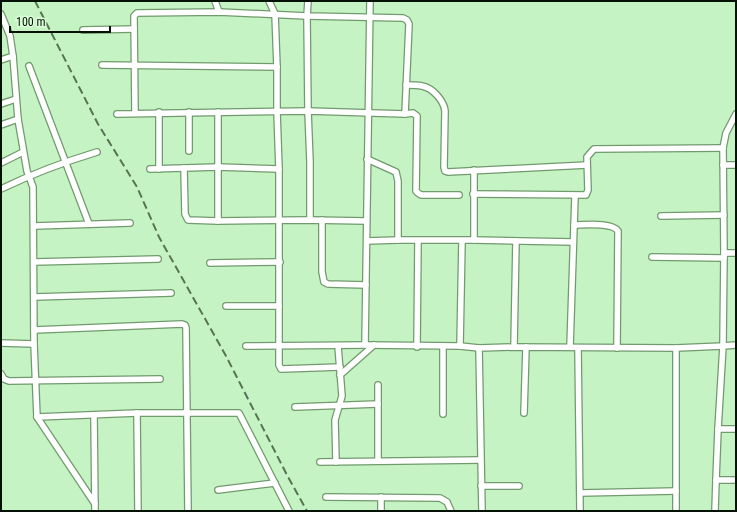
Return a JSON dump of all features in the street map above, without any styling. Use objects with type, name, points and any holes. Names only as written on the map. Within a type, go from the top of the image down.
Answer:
[{"type":"street","points":[[216,1],[219,12]]},
{"type":"street","points":[[268,1],[275,14],[277,67],[279,169],[278,221],[280,262],[279,365],[280,369],[340,367]]},
{"type":"street","points":[[308,1],[310,220]]},
{"type":"street","points":[[364,345],[370,1]]},
{"type":"street","points":[[135,113],[134,16],[137,13],[219,12],[307,16],[370,16],[403,18],[407,20],[409,29],[405,114]]},
{"type":"street","points":[[1,14],[10,36],[18,119],[23,152],[28,176],[33,187],[34,344],[37,417],[95,504]]},
{"type":"street","points":[[83,30],[134,29]]},
{"type":"street","points":[[1,60],[13,56]]},
{"type":"street","points":[[102,65],[277,67]]},
{"type":"street","points":[[29,66],[89,224]]},
{"type":"street","points":[[406,85],[426,87],[434,92],[443,103],[445,171],[451,173],[474,170],[587,165]]},
{"type":"street","points":[[1,104],[16,99]]},
{"type":"street","points":[[117,114],[159,112],[308,111],[367,114],[413,113],[417,116],[416,191],[418,194],[458,195]]},
{"type":"street","points":[[159,112],[159,169]]},
{"type":"street","points":[[188,151],[189,112]]},
{"type":"street","points":[[218,112],[218,221]]},
{"type":"street","points":[[715,511],[723,346],[723,165],[726,133],[736,114]]},
{"type":"street","points":[[1,125],[18,119]]},
{"type":"street","points":[[473,194],[583,196],[587,194],[588,157],[594,149],[724,148]]},
{"type":"street","points":[[1,163],[23,152]]},
{"type":"street","points":[[1,189],[28,176],[97,152]]},
{"type":"street","points":[[367,159],[396,172],[398,181],[398,240]]},
{"type":"street","points":[[723,165],[736,165]]},
{"type":"street","points":[[150,169],[218,167],[279,169]]},
{"type":"street","points":[[184,168],[186,218],[188,220],[366,221]]},
{"type":"street","points":[[474,170],[474,240]]},
{"type":"street","points":[[570,347],[572,242],[575,196]]},
{"type":"street","points":[[661,216],[724,215]]},
{"type":"street","points":[[322,220],[322,272],[324,282],[328,284],[366,285]]},
{"type":"street","points":[[34,226],[130,223]]},
{"type":"street","points":[[574,225],[610,226],[616,227],[618,231],[617,348]]},
{"type":"street","points":[[367,241],[474,240],[572,242]]},
{"type":"street","points":[[417,347],[418,241]]},
{"type":"street","points":[[460,346],[462,241]]},
{"type":"street","points":[[514,347],[516,241]]},
{"type":"street","points":[[652,257],[724,255],[736,253]]},
{"type":"street","points":[[34,262],[158,259]]},
{"type":"street","points":[[210,263],[280,262]]},
{"type":"street","points":[[34,296],[171,293]]},
{"type":"street","points":[[226,306],[279,306]]},
{"type":"street","points":[[34,330],[185,325],[188,511]]},
{"type":"street","points":[[1,344],[34,344]]},
{"type":"street","points":[[246,346],[364,345],[417,347],[460,346],[479,348],[676,348],[736,345]]},
{"type":"street","points":[[336,462],[335,420],[342,399],[338,346]]},
{"type":"street","points":[[340,374],[374,346]]},
{"type":"street","points":[[443,346],[443,414]]},
{"type":"street","points":[[524,413],[526,347]]},
{"type":"street","points":[[479,348],[482,511]]},
{"type":"street","points":[[578,348],[580,511]]},
{"type":"street","points":[[676,348],[676,511]]},
{"type":"street","points":[[1,374],[4,379],[9,382],[160,379]]},
{"type":"street","points":[[378,385],[378,461]]},
{"type":"street","points":[[295,406],[378,404]]},
{"type":"street","points":[[37,417],[187,412],[239,413],[289,511]]},
{"type":"street","points":[[137,413],[138,511]]},
{"type":"street","points":[[94,415],[95,511]]},
{"type":"street","points":[[718,429],[736,429]]},
{"type":"street","points":[[320,462],[480,460]]},
{"type":"street","points":[[716,480],[736,480]]},
{"type":"street","points":[[218,490],[275,483]]},
{"type":"street","points":[[481,486],[519,486]]},
{"type":"street","points":[[580,493],[676,491]]},
{"type":"street","points":[[326,497],[440,498],[447,502],[451,511]]},
{"type":"street","points":[[380,497],[381,511]]},
{"type":"railway","points":[[35,1],[98,124],[137,187],[159,237],[226,356],[307,511]]}]
